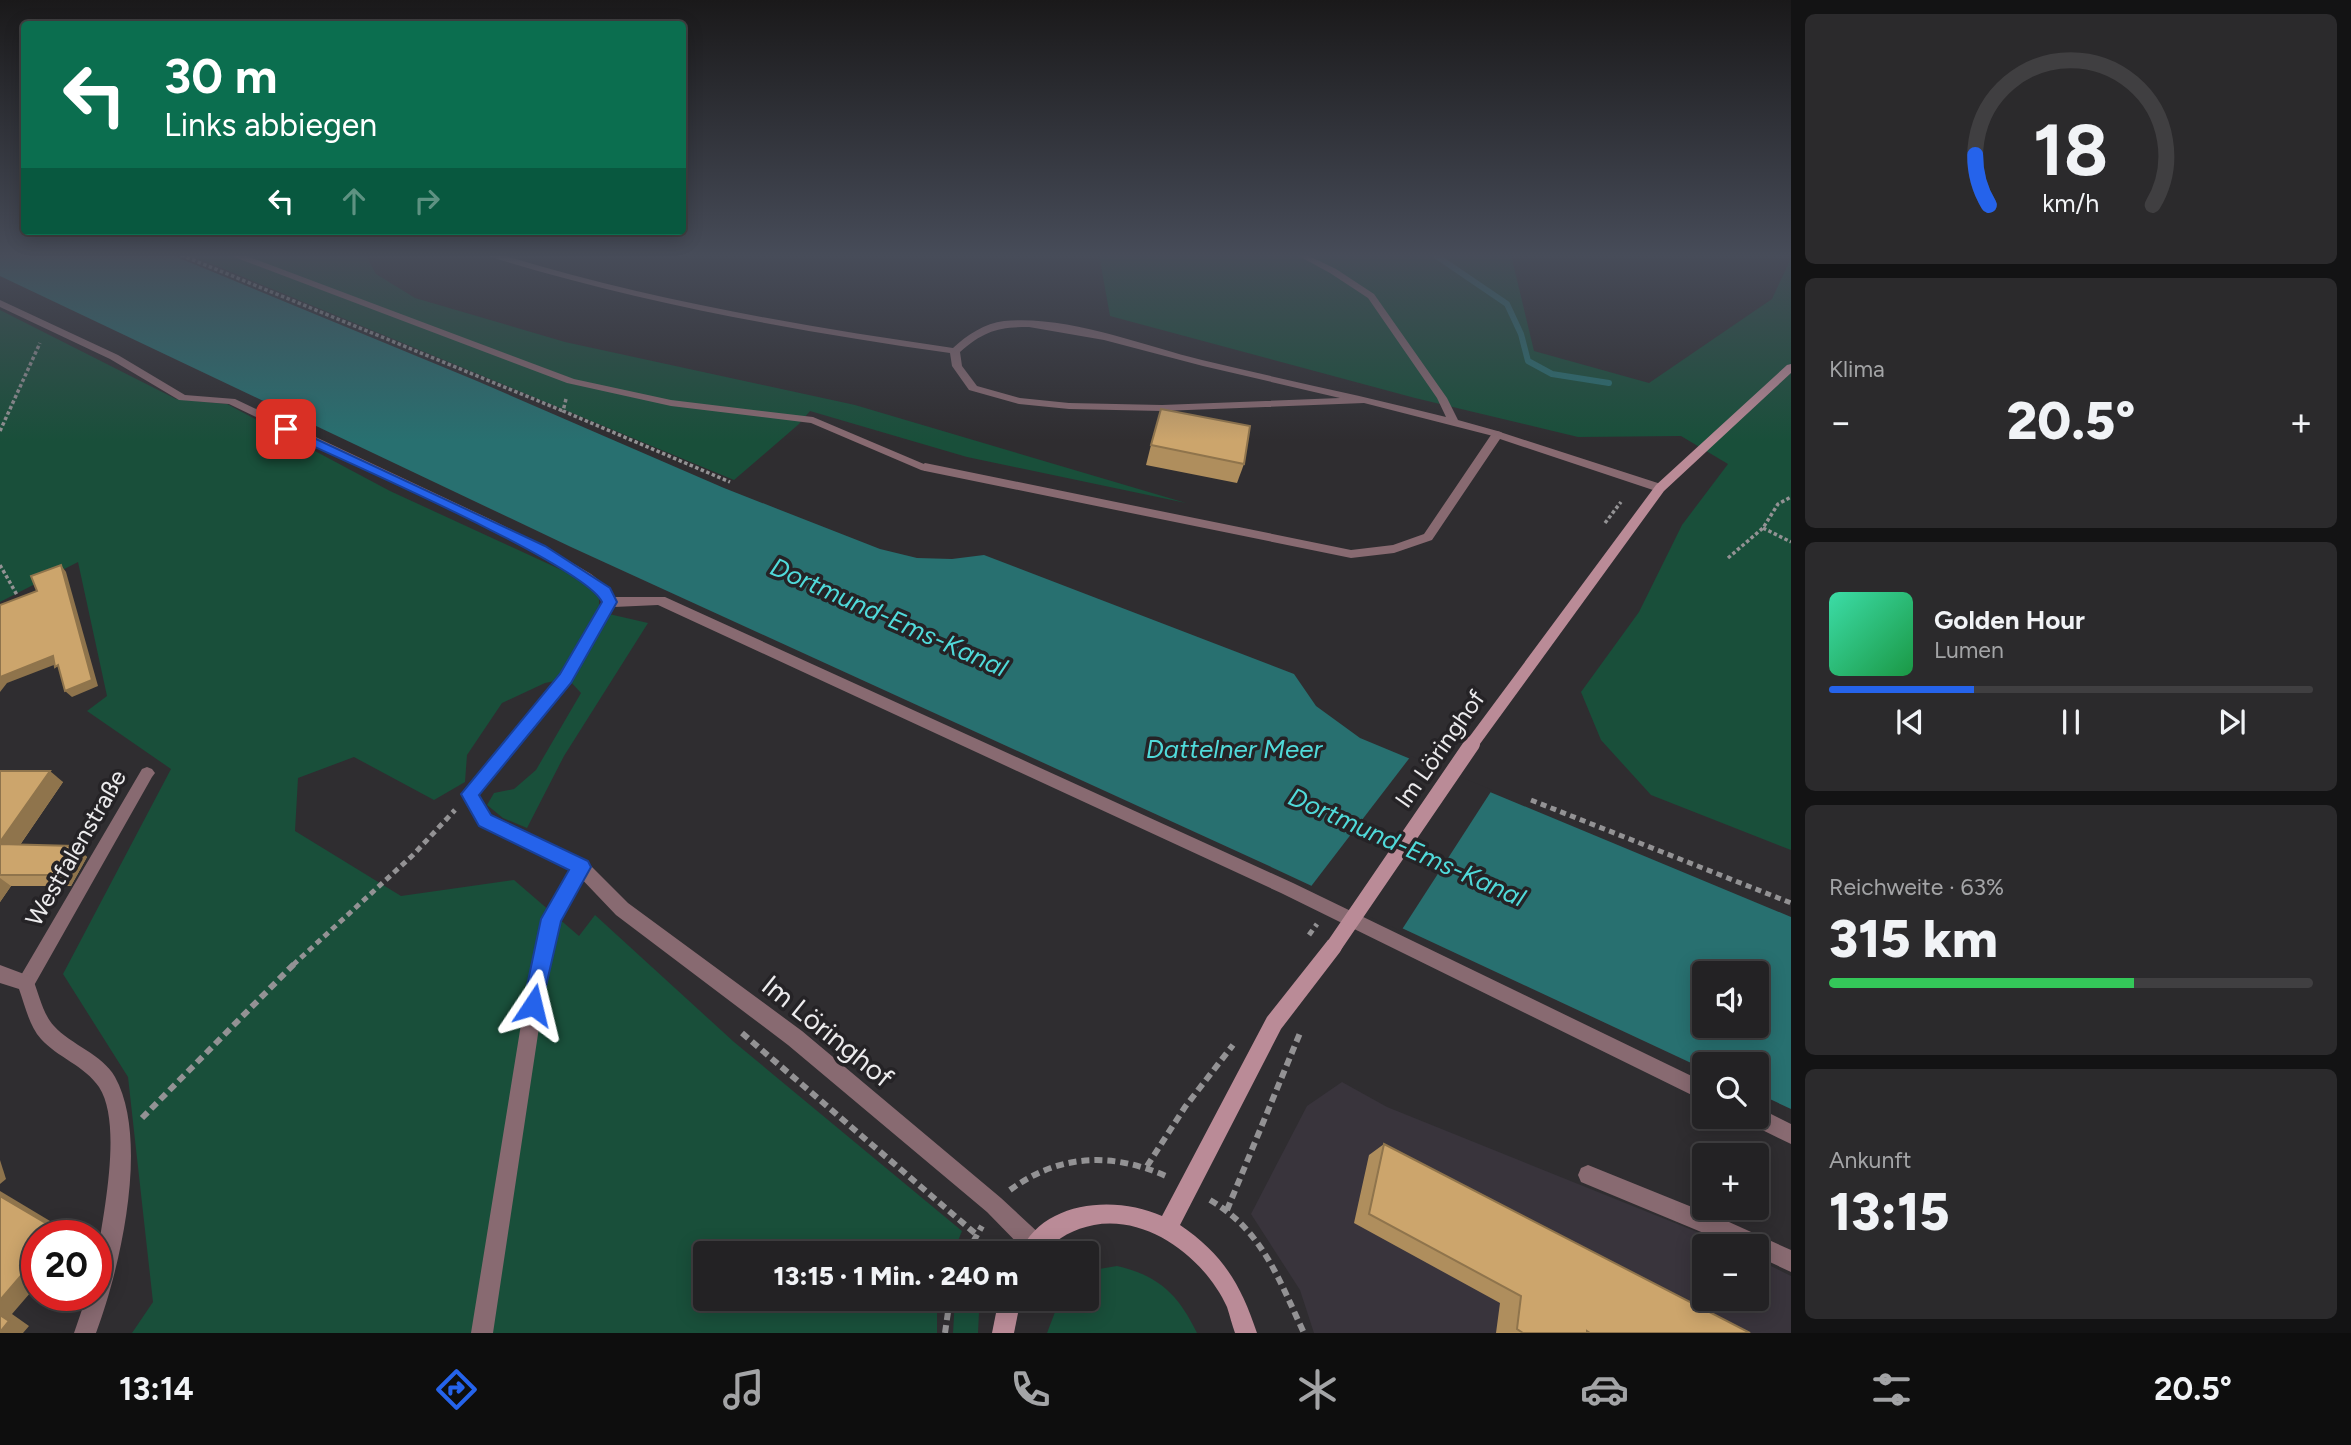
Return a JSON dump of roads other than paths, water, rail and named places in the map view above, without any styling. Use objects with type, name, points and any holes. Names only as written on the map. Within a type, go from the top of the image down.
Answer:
[{"type":"street","points":[[30,317],[114,357],[183,398],[231,401],[503,530],[586,577],[605,592],[610,602]]},
{"type":"street","points":[[401,317],[570,381],[671,403],[813,420],[925,467],[1351,554],[1394,549],[1428,537],[1497,434]]},
{"type":"street","points":[[752,317],[859,338],[956,351],[980,333],[1002,324],[1044,324],[1454,422],[1661,488]]},
{"type":"street","points":[[1386,317],[1442,398],[1454,422]]},
{"type":"street","points":[[956,351],[957,366],[973,388],[1019,401],[1069,406],[1162,408],[1369,400]]},
{"type":"street","name":"Im Löringhof","points":[[1167,1227],[1231,1110],[1274,1023],[1334,946],[1472,744],[1661,488],[1791,367]]},
{"type":"street","points":[[610,602],[660,600],[1287,888],[1692,1086]]},
{"type":"street","points":[[482,1333],[537,981],[551,919],[581,867],[485,821],[470,794],[565,678],[610,602]]},
{"type":"street","name":"Westfalenstraße","points":[[26,983],[147,773]]},
{"type":"street","name":"Im Löringhof","points":[[581,867],[622,909],[795,1038],[994,1205],[1026,1241]]},
{"type":"street","points":[[0,974],[26,983],[46,1031],[108,1082],[122,1138],[117,1206],[97,1305],[85,1333]]},
{"type":"street","points":[[1769,1123],[1791,1134]]},
{"type":"street","points":[[1588,1175],[1722,1229],[1791,1261]]},
{"type":"street","points":[[1043,1241],[1064,1223],[1097,1212],[1132,1214],[1167,1227],[1204,1256],[1234,1298],[1246,1333]]},
{"type":"street","points":[[1003,1333],[1007,1311]]},
{"type":"water","name":"Dattelner Meer","points":[[87,317],[323,317],[724,488],[880,549],[917,558],[952,559],[984,555],[1294,674],[1316,706],[1360,738],[1791,917],[1791,1109],[1769,1099],[1769,1052],[1692,1052],[1692,1063],[1267,865],[571,547]]},
{"type":"waterway","points":[[1513,317],[1528,361],[1552,374],[1609,383]]},
{"type":"water label","name":"Dortmund-Ems-Kanal","points":[[889,617]]},
{"type":"water label","name":"Dortmund-Ems-Kanal","points":[[1407,847]]}]
